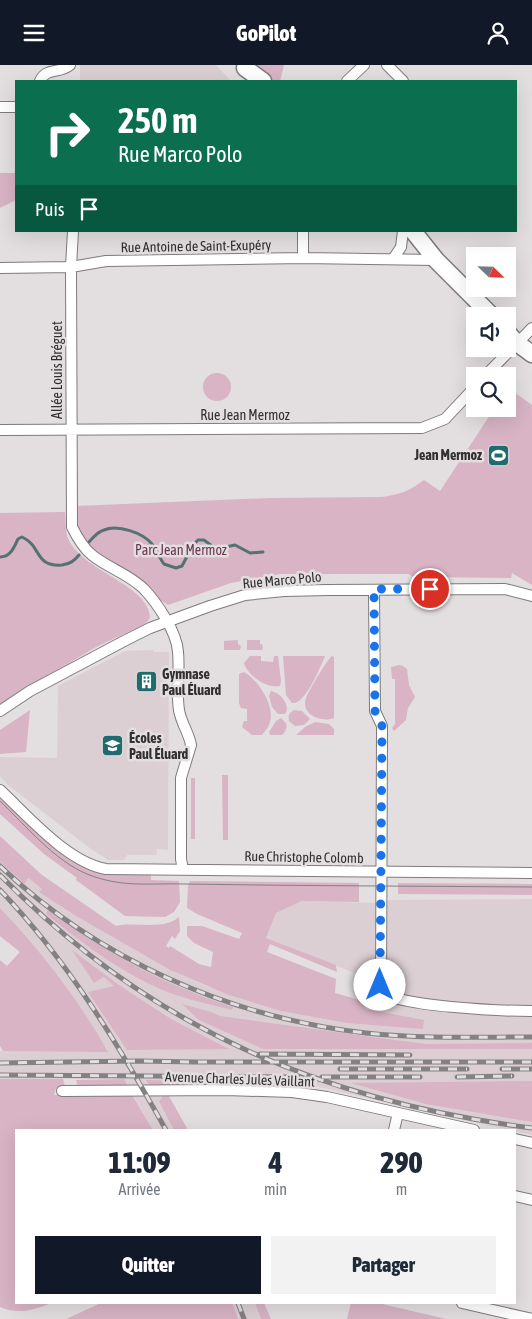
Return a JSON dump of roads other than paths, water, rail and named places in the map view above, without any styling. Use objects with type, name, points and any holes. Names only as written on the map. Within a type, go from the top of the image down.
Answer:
[{"type":"main road","points":[[244,67],[255,80]]},
{"type":"main road","points":[[244,67],[263,80]]},
{"type":"main road","points":[[405,232],[483,307]]},
{"type":"main road","points":[[414,232],[436,260]]},
{"type":"main road","points":[[516,341],[532,354]]},
{"type":"main road","points":[[516,344],[532,368]]},
{"type":"street","points":[[40,80],[47,72],[63,70],[70,65]]},
{"type":"street","points":[[349,80],[364,65]]},
{"type":"street","points":[[387,65],[402,80]]},
{"type":"street","points":[[0,107],[15,107]]},
{"type":"street","name":"Allée Louis Bréguet","points":[[73,232],[71,267],[72,527],[78,540],[91,555],[136,582],[144,589],[168,622],[176,641],[178,652],[178,707],[180,720],[192,745],[181,778],[181,859],[183,870]]},
{"type":"street","points":[[303,232],[303,259]]},
{"type":"street","points":[[393,259],[401,247],[404,232]]},
{"type":"street","name":"Rue Antoine de Saint-Exupéry","points":[[0,268],[71,267],[106,261],[436,260]]},
{"type":"street","points":[[516,336],[532,328]]},
{"type":"street","name":"Rue Jean Mermoz","points":[[0,430],[422,428],[445,419],[466,397]]},
{"type":"street","points":[[374,589],[375,711],[382,726],[380,985],[383,994],[405,1002],[462,1008],[532,1011]]},
{"type":"street","name":"Rue Marco Polo","points":[[0,711],[30,691],[106,650],[150,629],[210,605],[245,595],[284,591],[505,589],[532,596]]},
{"type":"street","name":"Rue Christophe Colomb","points":[[0,789],[55,841],[76,857],[89,864],[106,869],[532,873]]},
{"type":"street","name":"Avenue Charles Jules Vaillant","points":[[62,1091],[216,1090],[292,1092],[327,1097],[470,1129]]},
{"type":"street","points":[[394,1129],[398,1113]]},
{"type":"street","points":[[516,1139],[532,1143]]},
{"type":"street","points":[[516,1196],[532,1200]]},
{"type":"street","points":[[466,1304],[532,1319]]},
{"type":"waterway","points":[[89,542],[97,533],[110,528],[137,533],[154,546],[164,564],[176,568],[182,566],[193,545],[198,540],[204,540],[216,549],[235,545],[250,553],[263,552]]},
{"type":"waterway","points":[[0,557],[7,555],[18,539],[22,537],[33,545],[42,559],[53,565],[67,564],[74,561],[79,555]]},
{"type":"tram line","points":[[0,801],[52,852],[75,868],[100,878],[124,883],[532,887]]},
{"type":"railway","points":[[0,866],[38,899],[80,929],[123,956],[169,979],[217,998],[266,1014],[316,1025],[387,1035],[532,1037]]},
{"type":"railway","points":[[0,875],[57,929],[117,975],[179,1015],[244,1049],[311,1076],[381,1099],[455,1116],[532,1128]]},
{"type":"railway","points":[[0,890],[25,917],[70,974],[110,1035],[165,1129]]},
{"type":"railway","points":[[260,1054],[410,1055]]},
{"type":"railway","points":[[0,1063],[138,1061],[532,1062]]},
{"type":"railway","points":[[340,1069],[467,1069]]},
{"type":"railway","points":[[502,1069],[532,1069]]},
{"type":"railway","points":[[0,1075],[302,1077]]},
{"type":"railway","points":[[457,1077],[512,1076]]},
{"type":"railway","points":[[322,1077],[420,1077]]},
{"type":"railway","points":[[238,1304],[244,1319]]},
{"type":"place","name":"Jean Mermoz","points":[[498,455]]},
{"type":"place","name":"Gymnase Paul Éluard","points":[[146,682]]},
{"type":"place","name":"Écoles Paul Éluard","points":[[113,746]]},
{"type":"park label","name":"Parc Jean Mermoz","points":[[181,550]]}]
